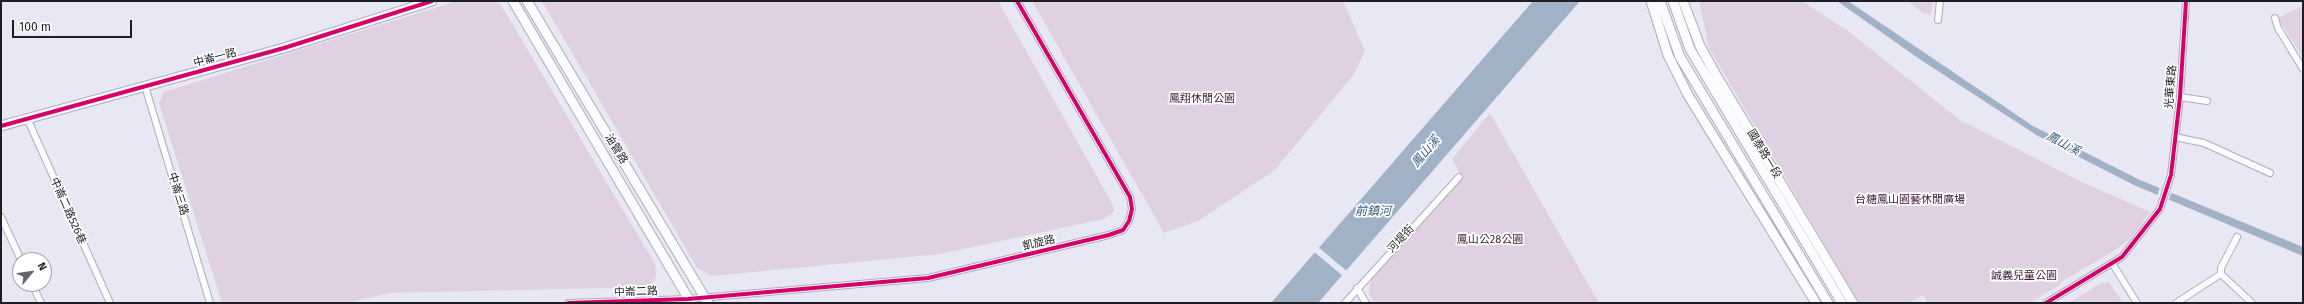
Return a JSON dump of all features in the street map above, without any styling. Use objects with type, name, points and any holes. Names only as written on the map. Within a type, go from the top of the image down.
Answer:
[{"type":"street","name":"中崙一路","points":[[1,126],[284,48],[432,1]]},
{"type":"street","name":"油管路","points":[[514,1],[689,301]]},
{"type":"street","name":"油管路","points":[[527,1],[706,300]]},
{"type":"street","name":"凱旋路","points":[[706,300],[928,278],[1109,235],[1123,230],[1129,222],[1132,209],[1130,196],[1017,1]]},
{"type":"street","points":[[1651,1],[1668,55],[1688,95],[1816,303]]},
{"type":"street","name":"國泰路一段","points":[[1660,1],[1680,57],[1828,303]]},
{"type":"street","name":"國泰路一段","points":[[1673,1],[1694,56],[1842,303]]},
{"type":"street","name":"國泰路一段","points":[[1684,1],[1700,46],[1716,75],[1853,303]]},
{"type":"street","points":[[1938,20],[1940,1]]},
{"type":"street","name":"光華東路","points":[[2112,263],[2122,257],[2153,220],[2160,209],[2171,174],[2180,98],[2186,1]]},
{"type":"street","points":[[2275,18],[2278,28],[2303,69]]},
{"type":"street","name":"中崙三路","points":[[145,86],[210,303]]},
{"type":"street","points":[[2180,98],[2207,100]]},
{"type":"street","name":"中崙二路526巷","points":[[26,118],[110,303]]},
{"type":"street","points":[[2175,137],[2204,143],[2270,173]]},
{"type":"street","name":"河堤街","points":[[1345,303],[1458,177]]},
{"type":"street","points":[[1,217],[17,252]]},
{"type":"street","points":[[2237,237],[2221,268],[2221,274],[2252,303]]},
{"type":"street","points":[[2046,303],[2112,263],[2137,303]]},
{"type":"street","points":[[2176,303],[2221,274]]},
{"type":"street","points":[[1357,288],[1366,303]]},
{"type":"street","points":[[36,292],[41,303]]},
{"type":"street","name":"中崙二路","points":[[568,303],[706,300]]},
{"type":"green space","points":[[457,1],[493,1],[501,5],[655,264],[656,277],[651,287],[389,293],[347,303],[222,303],[159,103],[164,92]]},
{"type":"green space","points":[[542,1],[998,1],[1113,205],[1114,212],[1104,219],[940,254],[712,276],[697,268]]},
{"type":"green space","name":"鳳翔休閒公園","points":[[1032,1],[1343,1],[1365,51],[1354,74],[1275,170],[1198,221],[1164,233]]},
{"type":"green space","name":"台糖鳳山園藝休閒廣場","points":[[1699,1],[1802,1],[1848,31],[1960,120],[2082,182],[2150,212],[2132,237],[2115,250],[2061,282],[2061,284],[2030,303],[1928,303],[1923,295],[1909,303],[1859,303],[1709,48]]},
{"type":"green space","points":[[1908,1],[1933,1],[1931,15],[1923,13]]},
{"type":"green space","points":[[2300,7],[2303,9],[2303,58],[2278,18]]},
{"type":"green space","name":"鳳山公28公園","points":[[1490,113],[1599,303],[1375,303],[1369,294],[1371,278],[1462,177],[1452,159]]},
{"type":"green space","points":[[2109,282],[2123,303],[2069,303],[2101,283]]},
{"type":"water","name":"前鎮河","points":[[1533,1],[1580,1],[1318,303],[1271,303]]},
{"type":"water","name":"鳳山溪","points":[[1837,1],[1848,1],[2033,126],[2140,180],[2303,247],[2303,256],[2134,185],[2038,136],[1918,58]]},
{"type":"pier","points":[[2160,186],[2172,191],[2168,202],[2157,197]]},
{"type":"pier","points":[[1317,246],[1348,272],[1344,277],[1313,251]]},
{"type":"cycle path","points":[[1,126],[284,48],[432,1]]},
{"type":"cycle path","points":[[568,303],[688,299],[928,278],[1109,235],[1123,230],[1129,221],[1132,209],[1130,197],[1017,1]]},
{"type":"cycle path","points":[[2046,303],[2122,257],[2160,209],[2171,175],[2180,97],[2186,1]]},
{"type":"park label","name":"誠義兒童公園","points":[[2024,276]]}]
